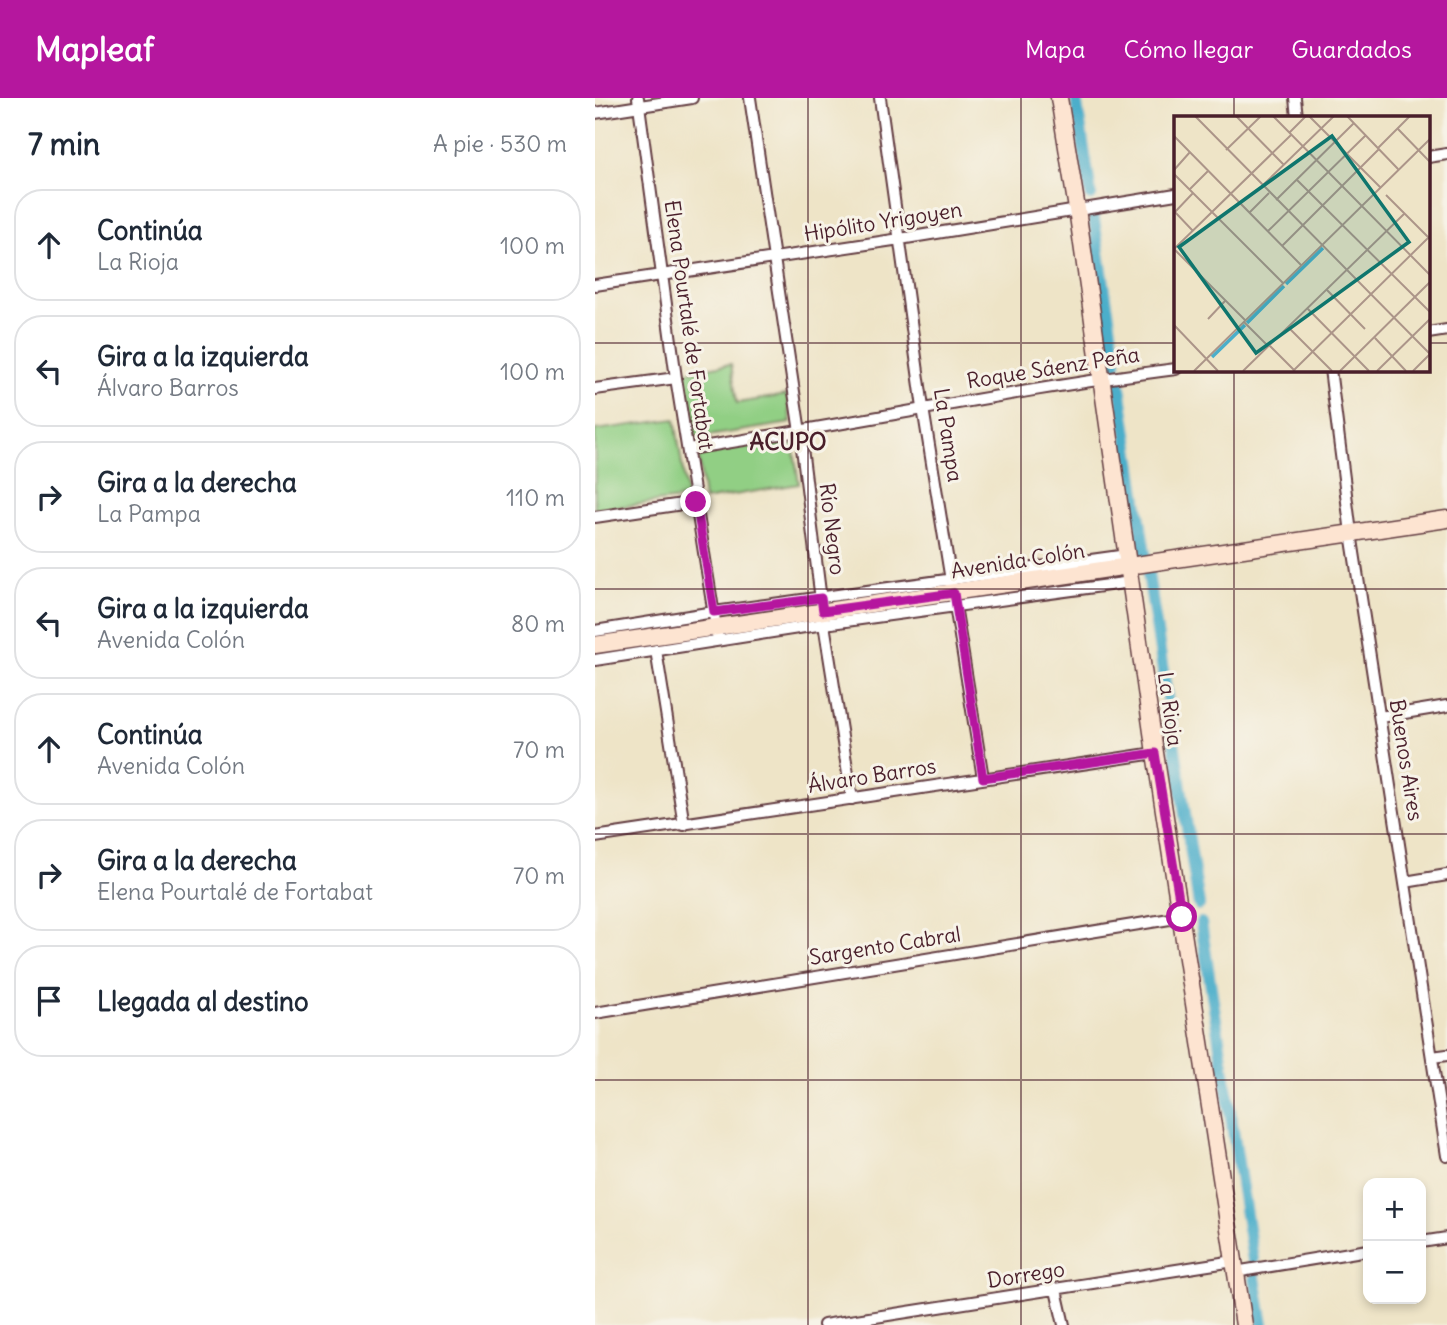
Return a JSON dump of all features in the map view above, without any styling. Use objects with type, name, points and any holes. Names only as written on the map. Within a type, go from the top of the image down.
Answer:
[{"type":"street","points":[[595,113],[638,102],[692,98]]},
{"type":"street","name":"Río Negro","points":[[750,98],[852,799]]},
{"type":"street","name":"La Pampa","points":[[880,98],[923,408],[983,778]]},
{"type":"street","name":"La Rioja","points":[[1059,98],[1155,753],[1244,1325]]},
{"type":"street","points":[[1295,98],[1297,116]]},
{"type":"street","name":"Elena Pourtalé de Fortabat","points":[[638,102],[676,378],[716,626]]},
{"type":"street","points":[[1429,157],[1447,154]]},
{"type":"street","name":"Hipólito Yrigoyen","points":[[595,285],[1174,194]]},
{"type":"street","points":[[1429,333],[1447,330]]},
{"type":"street","name":"Roque Sáenz Peña","points":[[688,449],[800,432],[923,408],[1174,369]]},
{"type":"street","name":"Buenos Aires","points":[[1331,371],[1351,533],[1447,1157]]},
{"type":"street","points":[[595,389],[676,378]]},
{"type":"street","points":[[595,517],[696,502]]},
{"type":"street","name":"Avenida Colón","points":[[595,645],[1447,519]]},
{"type":"street","name":"Avenida Colón","points":[[595,631],[716,626]]},
{"type":"street","name":"Avenida Colón","points":[[595,660],[656,650],[716,626]]},
{"type":"street","points":[[656,650],[684,825]]},
{"type":"street","points":[[1380,717],[1447,706]]},
{"type":"street","name":"Álvaro Barros","points":[[595,837],[1155,753]]},
{"type":"street","points":[[1405,882],[1447,875]]},
{"type":"street","name":"Sargento Cabral","points":[[595,1013],[1182,917]]},
{"type":"street","points":[[1432,1057],[1447,1055]]},
{"type":"street","points":[[1426,1241],[1447,1238]]},
{"type":"street","name":"Dorrego","points":[[824,1325],[1056,1290],[1363,1252]]},
{"type":"street","points":[[1056,1290],[1064,1325]]},
{"type":"green space","points":[[731,364],[737,403],[787,395],[791,423],[694,438],[684,372]]},
{"type":"green space","points":[[675,419],[687,498],[595,510],[595,430]]},
{"type":"green space","points":[[792,438],[799,484],[704,500],[698,452]]},
{"type":"green space","points":[[1108,577],[1108,580],[969,600],[969,597]]},
{"type":"waterway","points":[[1076,98],[1091,195]]},
{"type":"waterway","points":[[1093,213],[1116,363]]},
{"type":"waterway","points":[[1119,381],[1145,554]]},
{"type":"waterway","points":[[1148,573],[1199,905]]},
{"type":"waterway","points":[[1201,923],[1253,1260]]},
{"type":"waterway","points":[[1255,1278],[1263,1325]]},
{"type":"district","name":"ACUPO","points":[[788,442]]},
{"type":"route","points":[[696,502],[714,612],[821,598],[823,611],[954,593],[983,778],[1155,753],[1182,917]]}]
